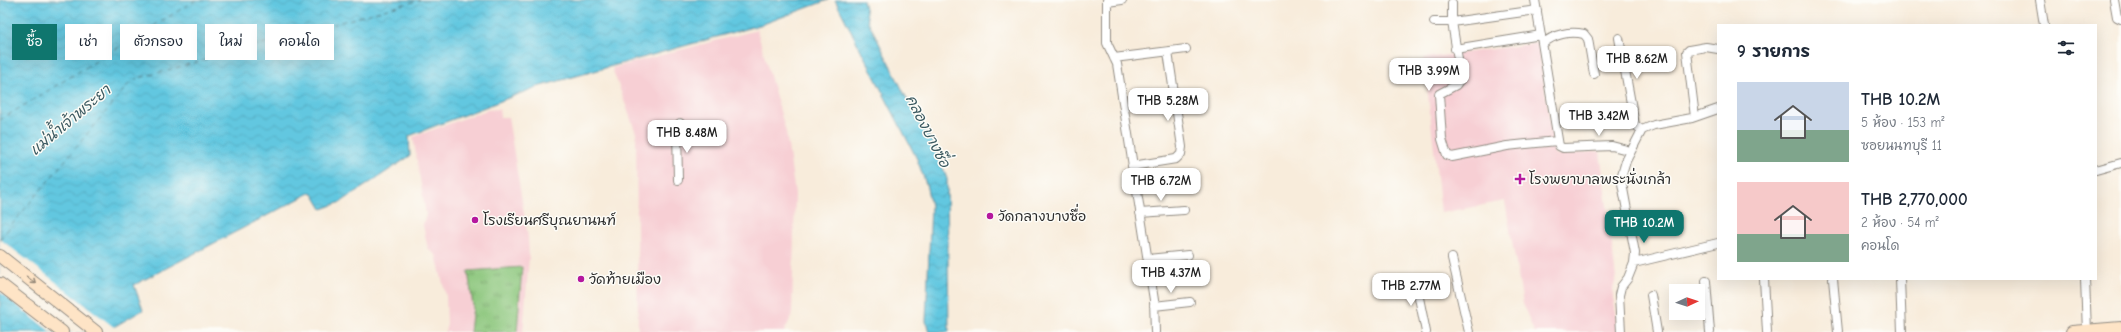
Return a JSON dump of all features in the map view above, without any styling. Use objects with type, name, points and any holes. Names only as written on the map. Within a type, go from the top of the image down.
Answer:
[{"type":"main road","points":[[0,256],[96,332]]},
{"type":"main road","points":[[0,284],[62,332]]},
{"type":"main road","points":[[2072,332],[2121,328]]},
{"type":"street","points":[[1122,0],[1107,1],[1107,43],[1117,64],[1132,166],[1148,259],[1154,306],[1155,332]]},
{"type":"street","points":[[1535,0],[1559,146],[1563,148],[1612,146],[1631,150]]},
{"type":"street","points":[[2040,0],[2044,24]]},
{"type":"street","points":[[2114,0],[2118,17],[2121,19]]},
{"type":"street","points":[[1452,4],[1455,49],[1461,78],[1456,85],[1439,94],[1438,98],[1442,139],[1447,154],[1452,157],[1507,146],[1557,141]]},
{"type":"street","points":[[1434,22],[1452,22],[1537,10]]},
{"type":"street","points":[[1543,44],[1552,36],[1578,33],[1584,34],[1588,39],[1594,74]]},
{"type":"street","points":[[1455,49],[1541,34]]},
{"type":"street","points":[[1620,38],[1635,125],[1642,130]]},
{"type":"street","points":[[1694,117],[1687,52],[1689,50],[1706,47],[1717,49]]},
{"type":"street","points":[[1114,58],[1186,50]]},
{"type":"street","points":[[1132,166],[1176,159],[1181,154],[1182,147],[1168,52]]},
{"type":"street","points":[[1621,332],[1619,295],[1621,287],[1628,278],[1634,263],[1635,254],[1621,178],[1626,161],[1642,130],[1654,125],[1694,117],[1717,109]]},
{"type":"street","points":[[678,180],[677,128],[680,123]]},
{"type":"street","points":[[2097,170],[2121,163]]},
{"type":"street","points":[[1140,213],[1184,210]]},
{"type":"street","points":[[1634,263],[1717,242]]},
{"type":"street","points":[[1148,259],[1188,255]]},
{"type":"street","points":[[1452,258],[1469,332]]},
{"type":"street","points":[[1415,278],[1426,332]]},
{"type":"street","points":[[1764,280],[1767,332]]},
{"type":"street","points":[[1833,280],[1838,332]]},
{"type":"street","points":[[1900,280],[1902,332]]},
{"type":"street","points":[[2085,280],[2087,331]]},
{"type":"street","points":[[1706,281],[1710,332]]},
{"type":"street","points":[[1651,295],[1657,332]]},
{"type":"street","points":[[1154,306],[1190,302]]},
{"type":"shaded area","points":[[757,30],[786,132],[795,194],[792,315],[784,332],[638,332],[636,133],[612,68]]},
{"type":"shaded area","name":"โรงพยาบาลพระนั่งเกล้า","points":[[1538,43],[1555,156],[1600,151],[1616,278],[1613,289],[1617,332],[1534,332],[1523,304],[1505,201],[1441,213],[1424,58]]},
{"type":"shaded area","name":"โรงเรียนศรีบุณยานนท์","points":[[499,109],[500,117],[508,117],[528,237],[529,257],[523,332],[445,332],[447,324],[446,296],[436,255],[428,249],[423,225],[426,215],[413,137],[487,110]]},
{"type":"green space","points":[[522,267],[517,332],[470,332],[473,306],[468,271]]},
{"type":"water","name":"แม่น้ำเจ้าพระยา","points":[[0,0],[828,0],[763,24],[537,87],[409,136],[410,156],[341,202],[322,209],[312,192],[134,285],[143,310],[105,332],[0,332]]},
{"type":"water","points":[[835,0],[863,0],[868,21],[907,99],[936,149],[947,179],[949,332],[929,332],[926,321],[931,206],[926,184],[917,159]]},
{"type":"pier","points":[[0,239],[115,328],[109,332],[51,332],[0,292]]},
{"type":"ferry route","points":[[0,120],[196,0]]},
{"type":"ferry route","points":[[0,239],[132,80],[420,0]]},
{"type":"place","name":"โรงพยาบาลพระนั่งเกล้า","points":[[1520,179]]},
{"type":"place","name":"วัดกลางบางซื่อ","points":[[990,216]]},
{"type":"place","name":"โรงเรียนศรีบุณยานนท์","points":[[475,220]]},
{"type":"place","name":"วัดท้ายเมือง","points":[[581,279]]},
{"type":"water label","name":"คลองบางซื่อ","points":[[928,131]]}]
